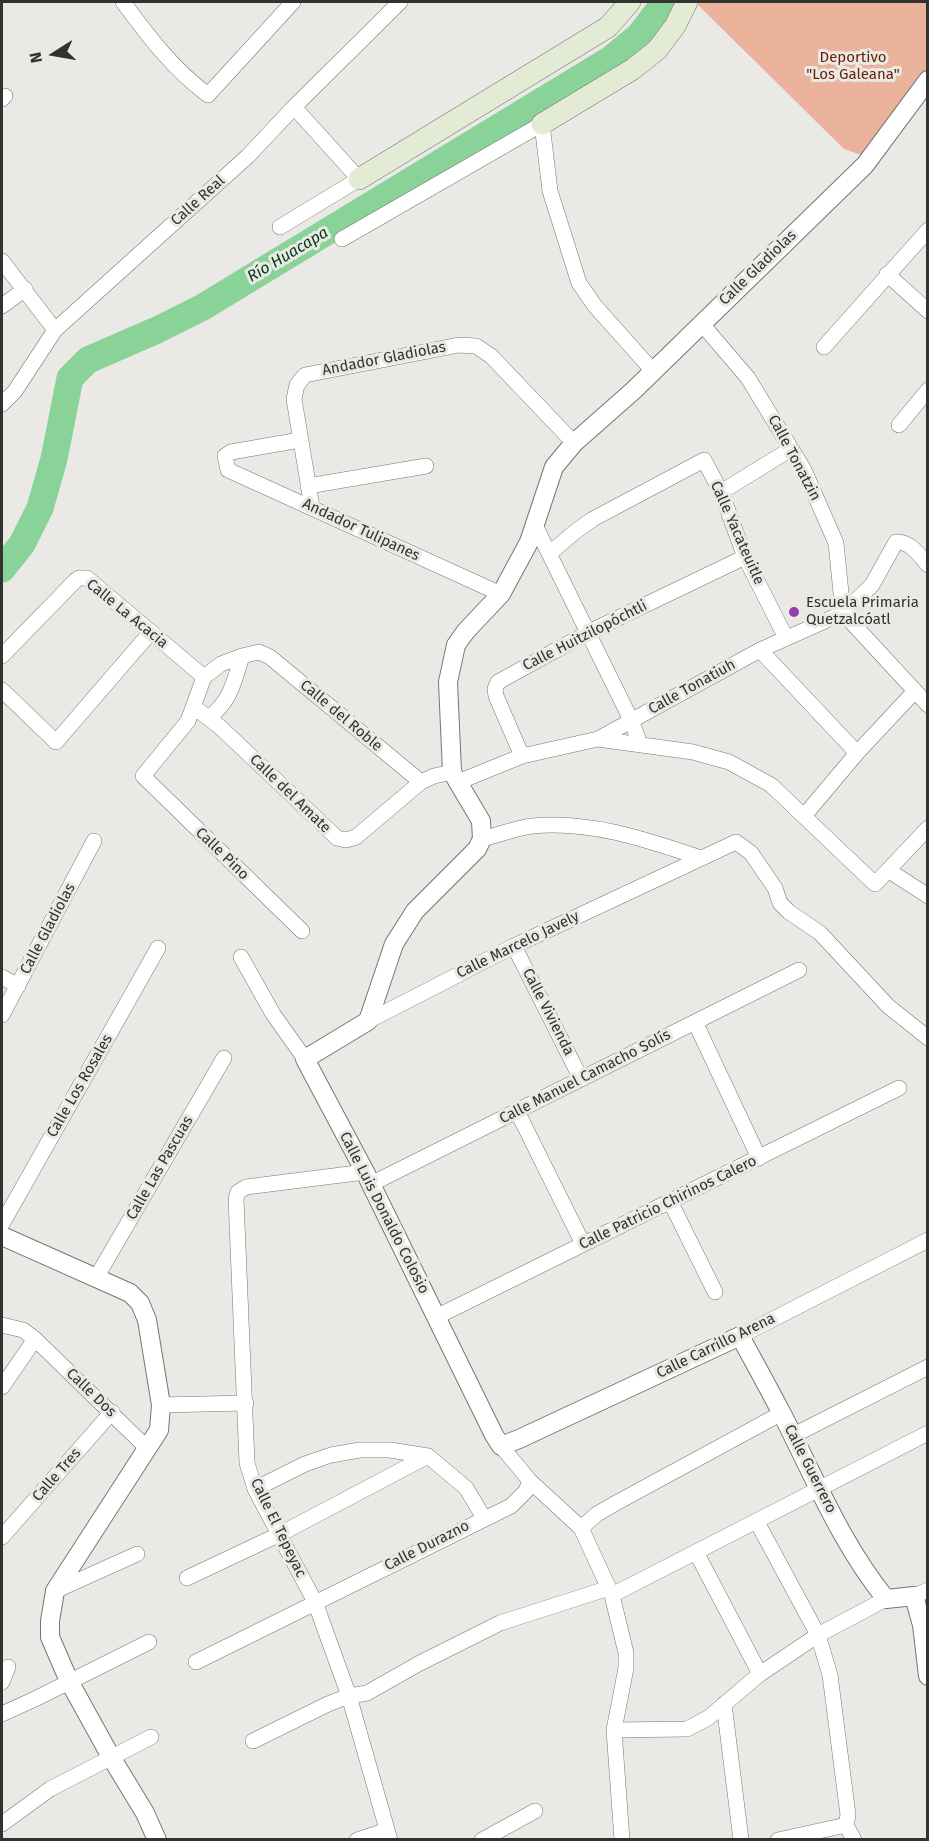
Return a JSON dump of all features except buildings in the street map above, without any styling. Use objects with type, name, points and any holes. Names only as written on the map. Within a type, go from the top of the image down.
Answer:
[{"type":"main road","points":[[359,179],[608,27],[630,2]]},
{"type":"main road","points":[[542,124],[633,69],[657,50],[675,26],[687,2]]},
{"type":"street","points":[[123,2],[159,51],[208,95],[293,2]]},
{"type":"street","name":"Calle Real","points":[[2,404],[15,391],[55,330],[248,156],[400,2]]},
{"type":"street","name":"Calle Gladiolas","points":[[455,777],[448,682],[456,645],[501,594],[529,542],[554,467],[574,443],[653,371],[865,165],[927,80]]},
{"type":"street","points":[[280,227],[359,179],[294,107]]},
{"type":"street","points":[[342,239],[542,124],[550,191],[579,283],[595,306],[653,371]]},
{"type":"street","points":[[824,347],[927,230]]},
{"type":"street","points":[[2,261],[55,330]]},
{"type":"street","points":[[887,274],[927,311]]},
{"type":"street","points":[[2,306],[25,290]]},
{"type":"street","name":"Calle Tonatzin","points":[[701,323],[748,378],[804,471],[836,543],[843,613]]},
{"type":"street","name":"Andador Gladiolas","points":[[300,440],[294,399],[297,385],[305,375],[459,345],[476,346],[491,356],[574,443]]},
{"type":"street","points":[[899,425],[927,390]]},
{"type":"street","points":[[300,440],[312,507]]},
{"type":"street","name":"Andador Tulipanes","points":[[300,440],[231,452],[225,456],[225,463],[228,470],[501,594]]},
{"type":"street","points":[[721,492],[791,449]]},
{"type":"street","name":"Calle Yacateuitle","points":[[550,553],[593,519],[704,460],[721,492],[745,557],[786,638]]},
{"type":"street","points":[[308,486],[426,466]]},
{"type":"street","points":[[535,525],[589,632],[640,744]]},
{"type":"street","points":[[927,565],[909,545],[902,541],[896,542],[872,585],[843,613],[927,705]]},
{"type":"street","name":"Calle Huitzilopóchtli","points":[[522,756],[496,696],[495,689],[498,682],[589,632],[745,557]]},
{"type":"street","name":"Calle La Acacia","points":[[2,656],[79,578],[87,578],[204,677]]},
{"type":"street","name":"Calle Tonatiuh","points":[[598,739],[760,650],[843,613]]},
{"type":"street","points":[[2,690],[57,742],[150,633]]},
{"type":"street","points":[[760,650],[857,753]]},
{"type":"street","name":"Calle del Roble","points":[[242,656],[259,652],[270,657],[421,782]]},
{"type":"street","points":[[194,707],[204,677],[221,664],[242,656]]},
{"type":"street","points":[[209,718],[222,707],[229,696],[242,656]]},
{"type":"street","points":[[804,816],[857,753],[915,691]]},
{"type":"street","name":"Calle del Amate","points":[[194,707],[209,718],[336,838],[346,840],[356,837],[421,782],[434,776],[455,777],[522,756],[598,739]]},
{"type":"street","name":"Calle Pino","points":[[194,707],[188,721],[142,776],[302,931]]},
{"type":"street","points":[[598,739],[693,752],[729,762],[771,785],[875,884],[927,828]]},
{"type":"street","points":[[368,1021],[394,944],[415,911],[477,849],[482,838],[481,821],[455,777]]},
{"type":"street","points":[[482,838],[532,826],[583,827],[637,837],[701,858]]},
{"type":"street","name":"Calle Gladiolas","points":[[2,1015],[94,841]]},
{"type":"street","name":"Calle Marcelo Javely","points":[[305,1059],[368,1021],[514,946],[736,842],[752,854],[775,888],[780,903],[820,933],[888,1006],[927,1038]]},
{"type":"street","points":[[888,870],[927,896]]},
{"type":"street","name":"Calle Vivienda","points":[[514,946],[581,1079]]},
{"type":"street","name":"Calle Los Rosales","points":[[2,1224],[158,948]]},
{"type":"street","name":"Calle Luis Donaldo Colosio","points":[[242,957],[273,1014],[305,1059],[368,1178],[501,1446]]},
{"type":"street","name":"Calle Manuel Camacho Solís","points":[[246,1403],[236,1199],[238,1192],[246,1187],[368,1178],[517,1111],[799,970]]},
{"type":"street","points":[[2,977],[18,986]]},
{"type":"street","points":[[694,1022],[759,1158]]},
{"type":"street","name":"Calle Las Pascuas","points":[[96,1278],[224,1058]]},
{"type":"street","name":"Calle Patricio Chirinos Calero","points":[[436,1317],[899,1089]]},
{"type":"street","points":[[517,1111],[583,1244]]},
{"type":"street","points":[[670,1201],[715,1292]]},
{"type":"street","points":[[2,1236],[130,1293],[140,1303],[147,1320],[161,1405],[159,1430],[55,1591],[50,1637],[69,1681],[145,1813],[157,1839]]},
{"type":"street","name":"Calle Carrillo Arena","points":[[501,1446],[740,1336],[927,1240]]},
{"type":"street","name":"Calle Dos","points":[[2,1325],[23,1330],[35,1339],[147,1448]]},
{"type":"street","name":"Calle Guerrero","points":[[740,1336],[782,1413],[817,1488],[870,1580],[886,1599]]},
{"type":"street","points":[[2,1387],[35,1339]]},
{"type":"street","points":[[792,1436],[927,1367]]},
{"type":"street","points":[[161,1405],[246,1403]]},
{"type":"street","name":"Calle El Tepeyac","points":[[246,1403],[247,1463],[255,1489],[315,1602],[349,1696],[389,1835]]},
{"type":"street","name":"Calle Tres","points":[[2,1538],[112,1412]]},
{"type":"street","points":[[581,1528],[597,1514],[616,1503],[782,1413]]},
{"type":"street","points":[[253,1741],[328,1704],[367,1692],[500,1623],[610,1592],[757,1522],[817,1488],[927,1433]]},
{"type":"street","points":[[501,1446],[530,1481],[581,1528],[610,1592],[626,1653],[626,1668],[614,1730],[622,1839]]},
{"type":"street","points":[[255,1489],[305,1464],[331,1455],[360,1450],[390,1449],[428,1456],[466,1488],[484,1518]]},
{"type":"street","points":[[188,1578],[280,1534],[428,1456]]},
{"type":"street","name":"Calle Durazno","points":[[196,1662],[511,1506],[526,1491],[530,1481]]},
{"type":"street","points":[[757,1522],[818,1635],[830,1675],[848,1815],[846,1825],[854,1839]]},
{"type":"street","points":[[696,1552],[760,1674]]},
{"type":"street","points":[[55,1591],[137,1554]]},
{"type":"street","points":[[614,1730],[687,1729],[708,1718],[760,1674],[818,1635],[886,1599],[921,1593],[927,1676]]},
{"type":"street","points":[[2,1714],[149,1642]]},
{"type":"street","points":[[2,1682],[8,1667]]},
{"type":"street","points":[[724,1704],[741,1839]]},
{"type":"street","points":[[2,1824],[50,1789],[152,1737]]},
{"type":"street","points":[[482,1839],[535,1810]]},
{"type":"street","points":[[778,1839],[846,1825]]},
{"type":"street","points":[[357,1839],[389,1835]]},
{"type":"green space","name":"Deportivo \"Los Galeana\"","points":[[700,2],[927,2],[927,71],[873,159],[844,149],[698,5]]},
{"type":"waterway","name":"Río Huacapa","points":[[2,569],[22,544],[40,508],[54,459],[70,378],[88,360],[203,307],[611,59],[639,36],[665,2]]},
{"type":"place","name":"Escuela Primaria Quetzalcóatl","points":[[794,612]]}]
